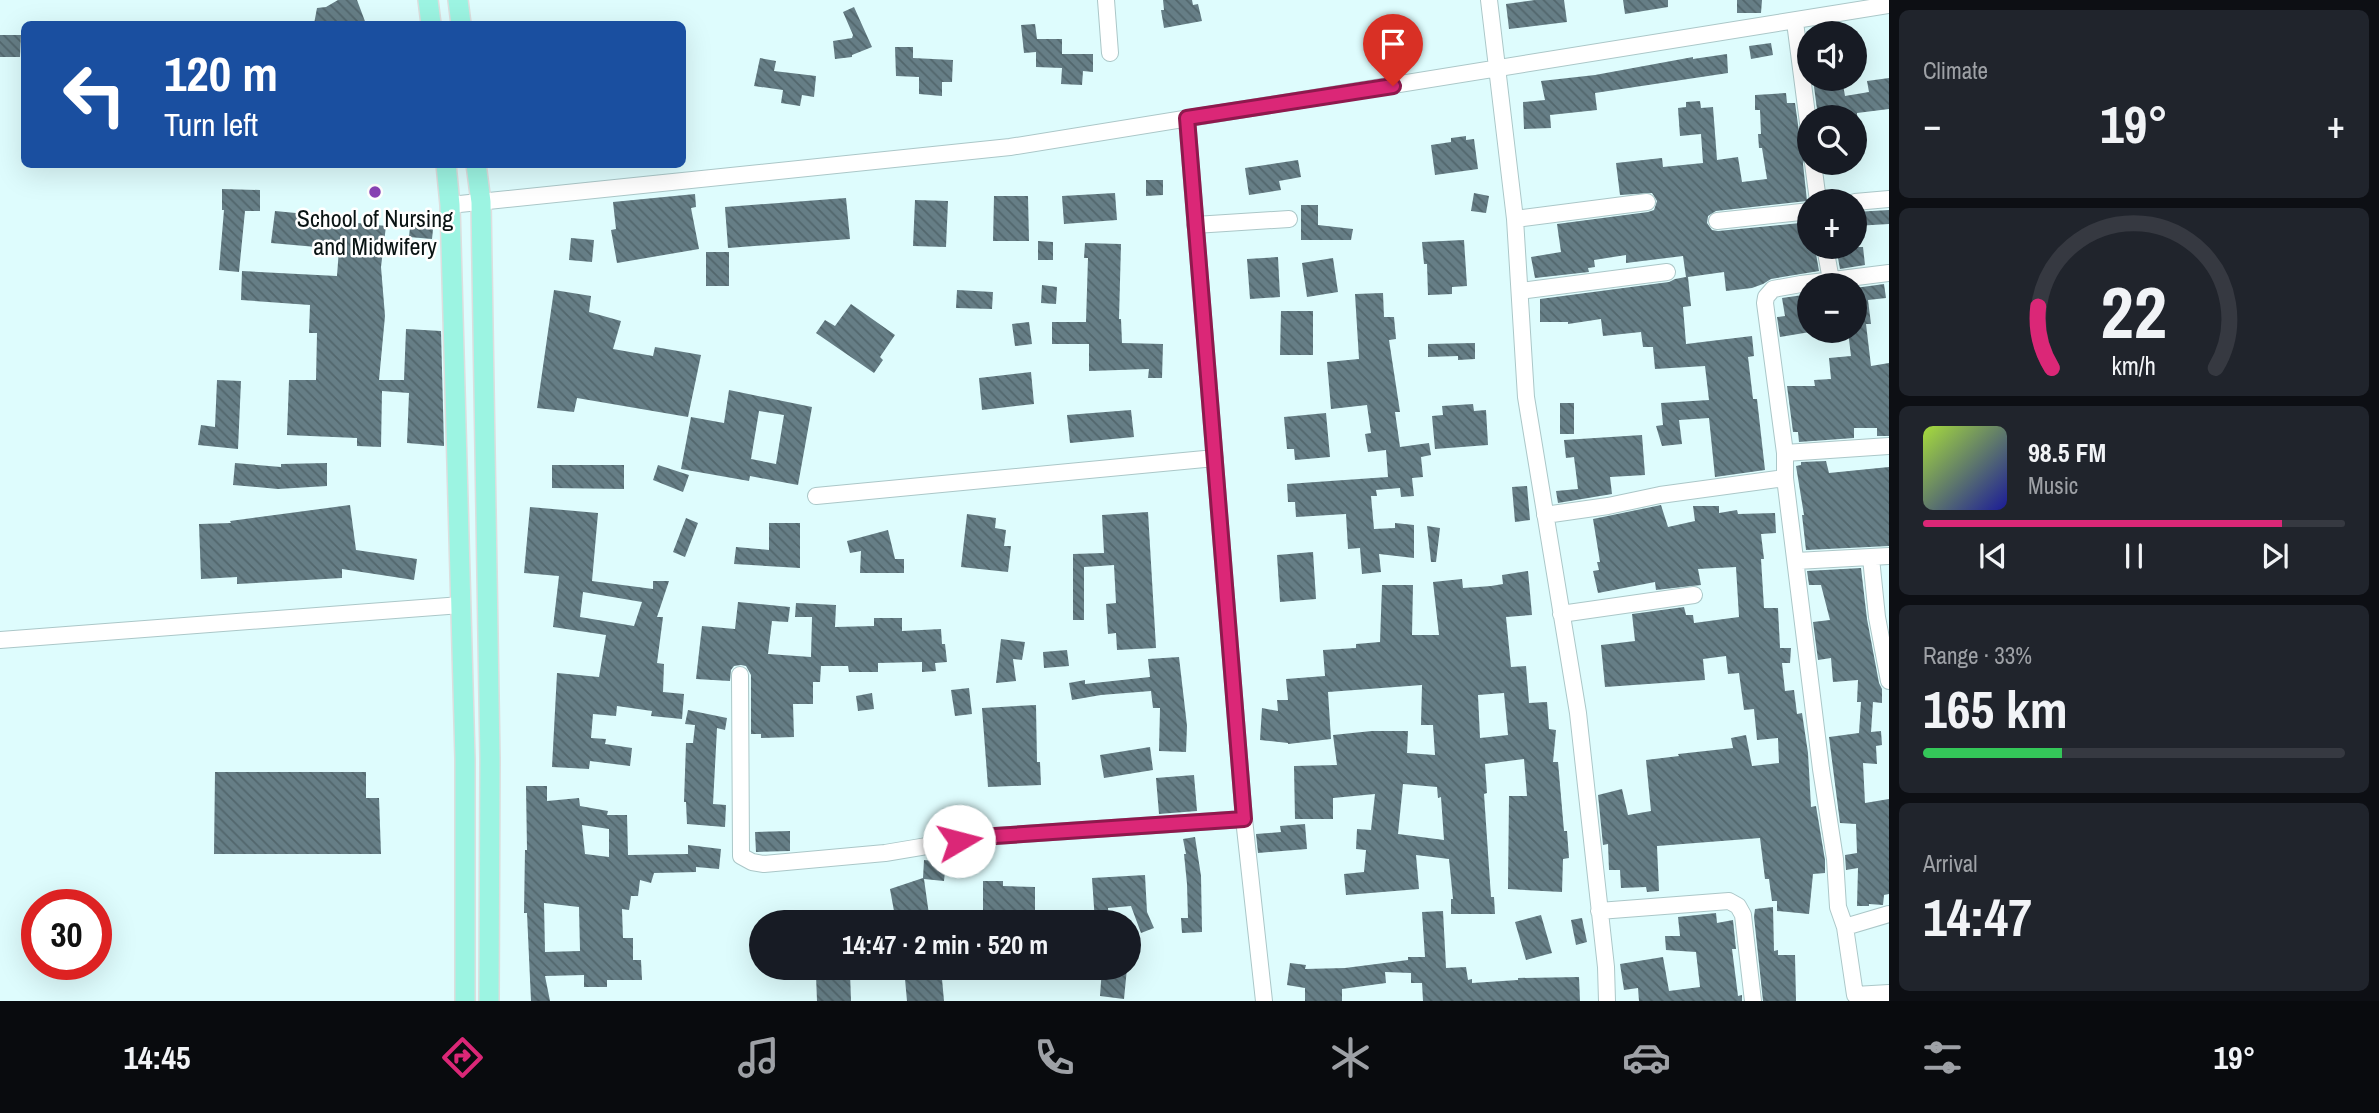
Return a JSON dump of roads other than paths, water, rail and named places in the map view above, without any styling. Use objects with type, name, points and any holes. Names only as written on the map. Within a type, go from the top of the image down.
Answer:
[{"type":"main road","points":[[428,0],[431,21]]},
{"type":"main road","points":[[458,0],[461,21]]},
{"type":"main road","points":[[446,168],[450,205],[465,759],[465,1001]]},
{"type":"main road","points":[[477,168],[481,202],[489,1001]]},
{"type":"main road","points":[[465,860],[489,859]]},
{"type":"street","points":[[1106,0],[1110,53]]},
{"type":"street","points":[[1489,0],[1515,219],[1526,397],[1578,713],[1606,967],[1607,1001]]},
{"type":"street","points":[[450,205],[1010,147],[1794,22],[1852,6],[1889,5]]},
{"type":"street","points":[[1794,22],[1805,105]]},
{"type":"street","points":[[1187,118],[1244,819],[1264,1001]]},
{"type":"street","points":[[1867,201],[1889,199]]},
{"type":"street","points":[[1515,219],[1647,202]]},
{"type":"street","points":[[1717,221],[1797,212]]},
{"type":"street","points":[[1195,225],[1289,219]]},
{"type":"street","points":[[1520,290],[1667,272]]},
{"type":"street","points":[[1867,276],[1889,274]]},
{"type":"street","points":[[1797,285],[1773,289],[1766,297],[1765,303],[1785,453],[1785,478],[1805,645],[1835,859],[1838,907],[1844,927],[1855,998],[1889,993]]},
{"type":"street","points":[[1785,453],[1889,446]]},
{"type":"street","points":[[816,496],[1214,458]]},
{"type":"street","points":[[1545,515],[1660,495],[1785,478]]},
{"type":"street","points":[[1796,561],[1889,556]]},
{"type":"street","points":[[1871,558],[1877,617],[1889,681]]},
{"type":"street","points":[[1561,614],[1694,595]]},
{"type":"street","points":[[0,639],[461,605]]},
{"type":"street","points":[[740,675],[741,856],[752,862],[765,864],[885,853],[980,837],[1244,819]]},
{"type":"street","points":[[1600,911],[1729,901],[1738,906],[1743,915],[1753,1001]]},
{"type":"street","points":[[1844,927],[1889,914]]},
{"type":"place","name":"School of Nursing and Midwifery","points":[[375,192]]}]
